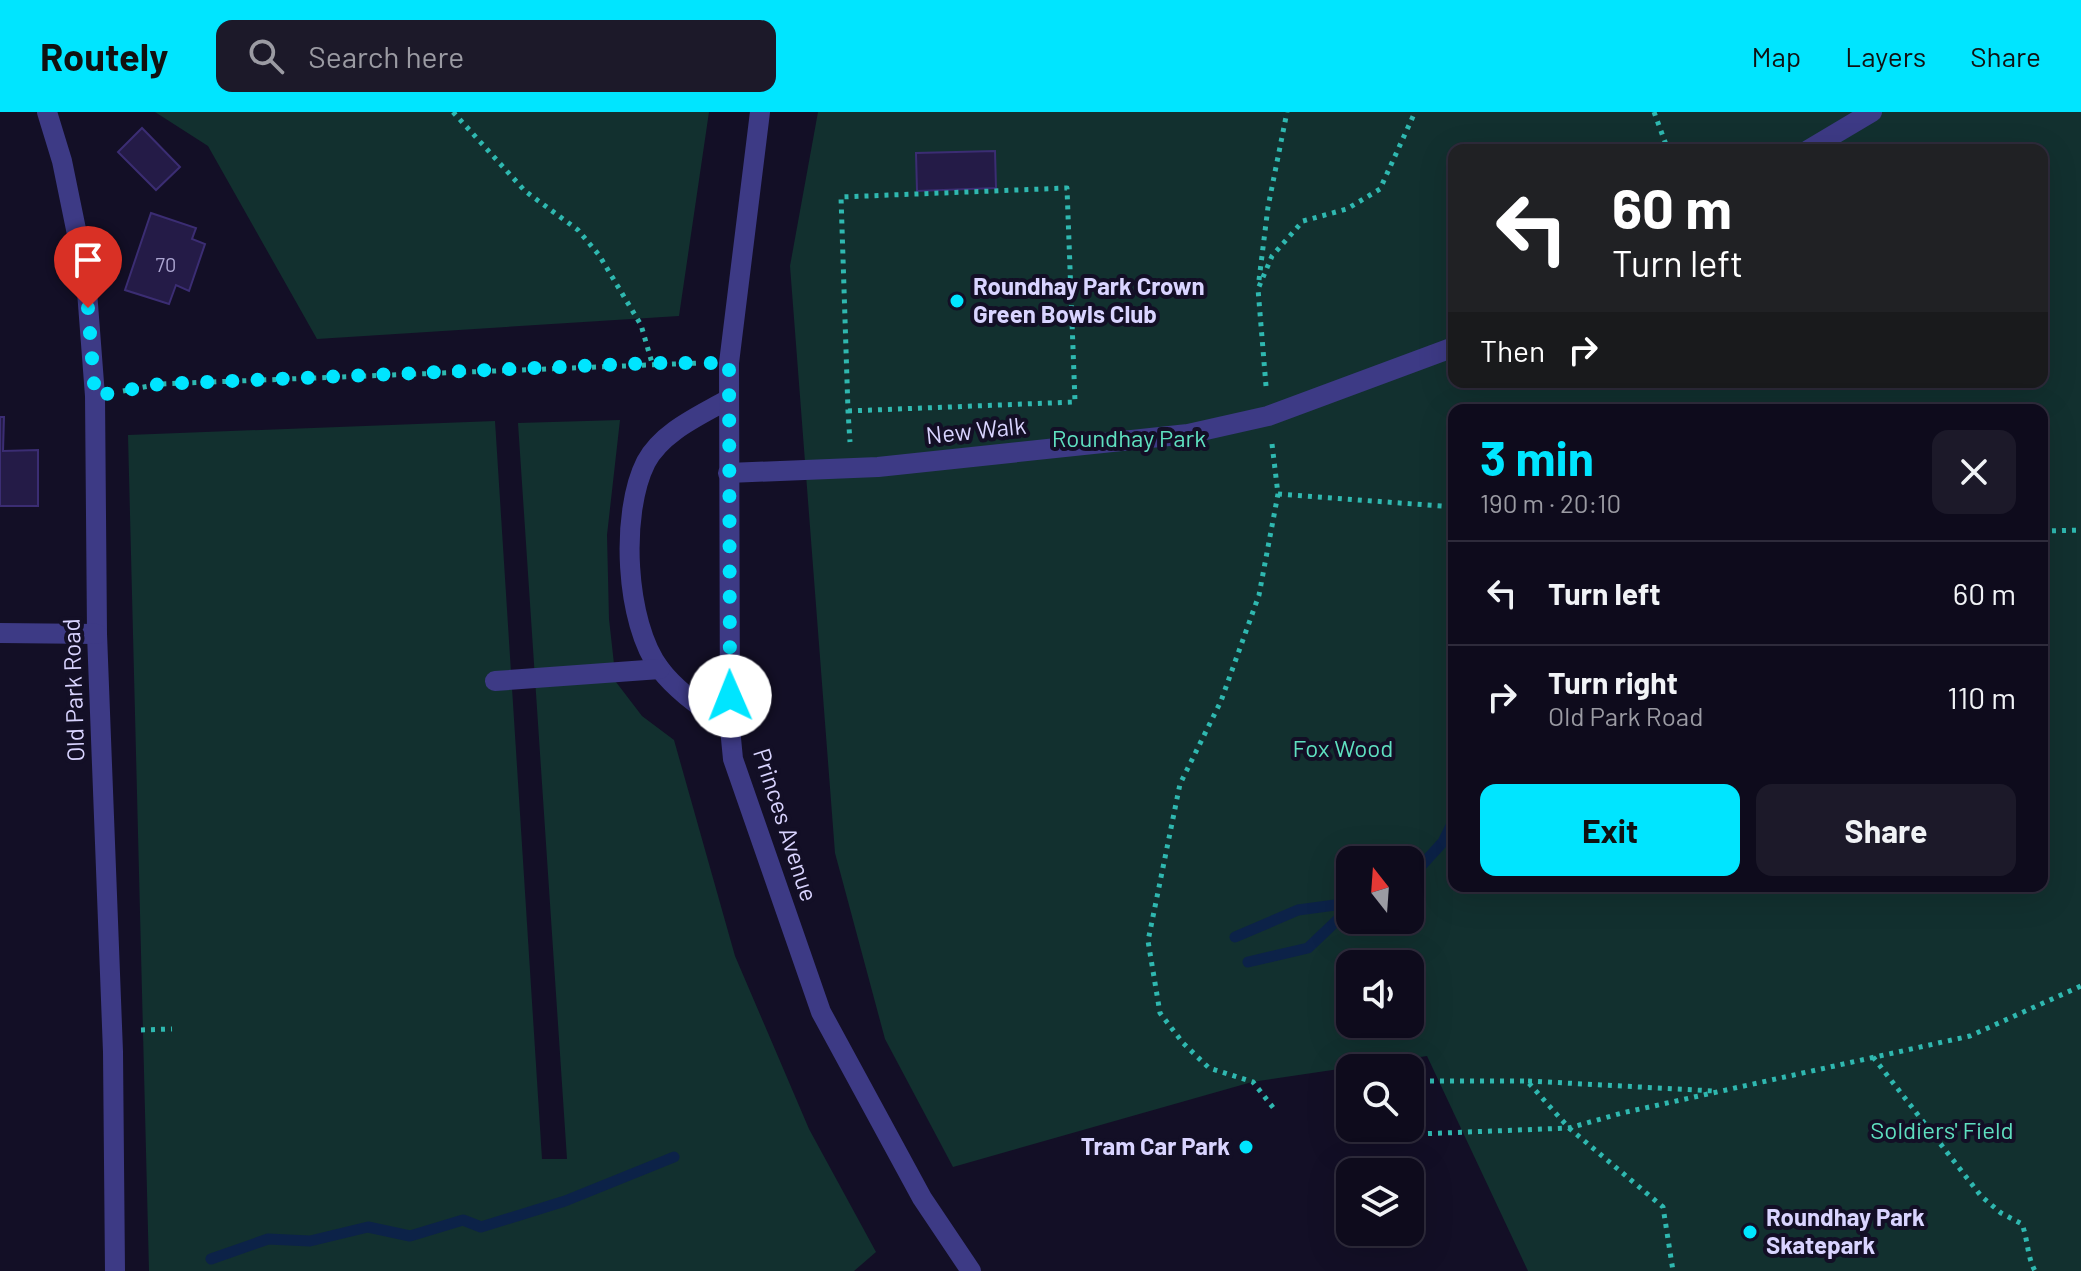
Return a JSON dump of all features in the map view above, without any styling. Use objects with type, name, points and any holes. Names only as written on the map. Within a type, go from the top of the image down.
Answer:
[{"type":"street","name":"Old Park Road","points":[[47,112],[62,161],[86,278],[95,396],[97,634],[113,1052],[115,1271]]},
{"type":"street","name":"Princes Avenue","points":[[760,112],[727,400],[730,728],[733,759],[821,1012],[961,1267]]},
{"type":"street","points":[[1818,144],[1872,112]]},
{"type":"street","name":"New Walk","points":[[728,473],[850,467],[1188,434],[1268,416],[1448,349]]},
{"type":"street","points":[[727,400],[675,430],[646,461],[632,505],[631,584],[644,638],[660,669],[730,728]]},
{"type":"street","points":[[0,633],[97,634]]},
{"type":"street","points":[[495,681],[660,669]]},
{"type":"path","points":[[453,112],[525,191],[578,230],[599,255],[641,325],[652,363]]},
{"type":"path","points":[[1275,1110],[1253,1082],[1209,1068],[1183,1043],[1160,1013],[1148,941],[1180,784],[1221,701],[1259,595],[1278,494],[1258,289],[1268,207],[1287,112]]},
{"type":"path","points":[[1258,289],[1272,256],[1303,221],[1347,209],[1380,189],[1415,112]]},
{"type":"path","points":[[1654,112],[1666,144]]},
{"type":"path","points":[[848,411],[1075,402],[1067,188],[841,197],[848,411],[850,467]]},
{"type":"path","points":[[95,396],[160,384],[652,363],[729,363]]},
{"type":"path","points":[[1278,494],[1448,507]]},
{"type":"path","points":[[2048,531],[2081,530]]},
{"type":"path","points":[[1424,1134],[1569,1128],[1970,1036],[2081,986]]},
{"type":"path","points":[[1873,1057],[1981,1196],[2001,1213],[2022,1224],[2035,1271]]},
{"type":"path","points":[[1424,1081],[1527,1081],[1720,1091]]},
{"type":"path","points":[[1527,1081],[1569,1128],[1663,1207],[1673,1271]]},
{"type":"green space","points":[[155,112],[709,112],[679,316],[317,339],[208,146]]},
{"type":"green space","name":"Roundhay Park","points":[[818,112],[2081,112],[2081,1271],[1528,1271],[1424,1054],[1336,1054],[1336,1070],[1252,1082],[953,1167],[885,1039],[835,853],[790,266]]},
{"type":"green space","points":[[620,420],[607,535],[609,619],[616,682],[642,716],[674,740],[735,956],[809,1129],[876,1252],[854,1271],[149,1271],[128,435],[495,421],[542,1159],[567,1159],[518,423]]},
{"type":"building","points":[[142,128],[180,167],[156,190],[118,152]]},
{"type":"building","points":[[995,151],[996,188],[917,191],[916,153]]},
{"type":"building","points":[[151,213],[196,228],[192,239],[205,244],[189,291],[176,285],[169,304],[125,290]]},
{"type":"building","points":[[0,417],[4,417],[3,451],[38,450],[38,506],[0,506]]},
{"type":"waterway","points":[[1424,863],[1448,832]]},
{"type":"waterway","points":[[1235,937],[1298,910],[1336,905]]},
{"type":"waterway","points":[[1248,962],[1308,948],[1336,921]]},
{"type":"waterway","points":[[211,1259],[268,1239],[310,1241],[368,1227],[410,1236],[463,1220],[481,1227],[565,1201],[674,1157]]},
{"type":"place","name":"Roundhay Park Crown Green Bowls Club","points":[[957,301]]},
{"type":"place","name":"Tram Car Park","points":[[1246,1147]]},
{"type":"place","name":"Roundhay Park Skatepark","points":[[1750,1232]]},
{"type":"route","points":[[88,308],[95,396],[160,384],[652,363],[729,363],[730,696]]},
{"type":"park label","name":"Fox Wood","points":[[1343,749]]},
{"type":"park label","name":"Soldiers' Field","points":[[1942,1131]]}]
